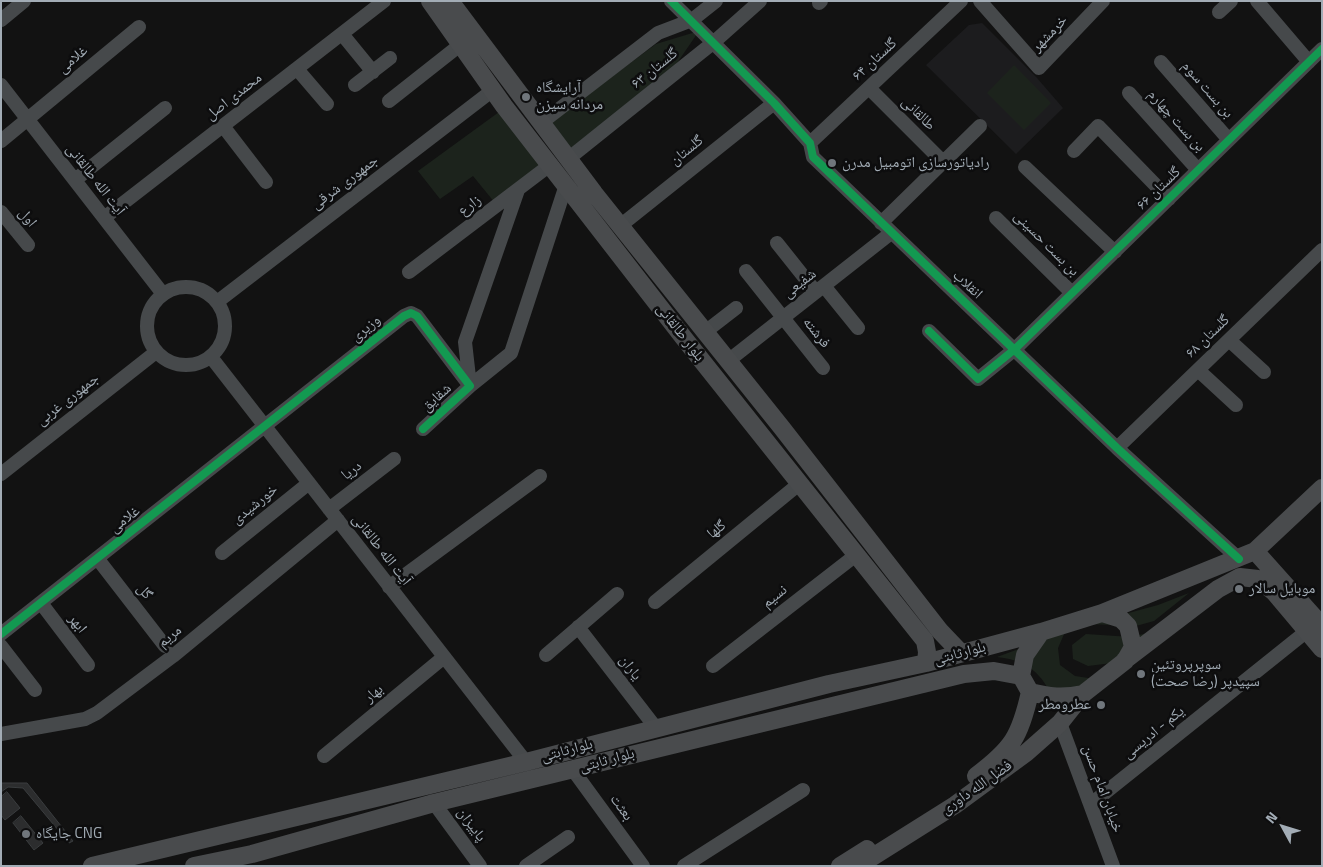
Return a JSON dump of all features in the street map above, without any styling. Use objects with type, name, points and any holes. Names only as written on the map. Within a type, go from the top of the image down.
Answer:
[{"type":"main road","name":"بلوار طالقانی","points":[[430,1],[460,46],[566,185],[924,641]]},
{"type":"main road","name":"بلوار طالقانی","points":[[450,1],[620,226],[728,360],[940,631],[960,652]]},
{"type":"main road","points":[[1314,628],[1258,579],[1240,577],[1218,588],[1083,694],[1066,698],[1030,692],[1021,676],[1025,655],[1041,632],[1102,613],[1247,555],[1322,488]]},
{"type":"main road","points":[[1247,555],[1314,628],[1322,649]]},
{"type":"main road","points":[[1102,613],[1121,619],[1128,626],[1133,647],[1125,661]]},
{"type":"main road","points":[[926,663],[927,652],[924,641],[936,640],[940,631]]},
{"type":"main road","name":"بلوارثابتی","points":[[92,866],[526,762],[829,684],[926,663],[960,652],[1041,632]]},
{"type":"main road","name":"بلوار ثابتی","points":[[194,866],[252,854],[434,803],[964,674],[994,671],[1021,676]]},
{"type":"main road","name":"فضل الله داوری","points":[[840,866],[949,797],[987,768],[1014,742],[1024,717],[1030,692]]},
{"type":"main road","name":"فضل الله داوری","points":[[858,866],[955,805],[1026,753],[1060,723],[1083,694]]},
{"type":"main road","points":[[664,726],[672,735],[677,745]]},
{"type":"main road","points":[[658,748],[664,726]]},
{"type":"main road","points":[[252,854],[234,852],[230,845],[232,840],[236,836],[270,822]]},
{"type":"main road","points":[[187,866],[211,858],[216,852],[214,844],[202,839]]},
{"type":"street","points":[[1,20],[24,1]]},
{"type":"street","name":"محمدی اصل","points":[[104,218],[384,1]]},
{"type":"street","name":"انقلاب","points":[[671,1],[774,103],[810,143],[813,158],[1117,448],[1247,555]]},
{"type":"street","name":"گلستان ۶۳","points":[[541,122],[658,33],[692,20],[716,1]]},
{"type":"street","name":"گلستان ۶۳","points":[[568,159],[714,42],[760,1]]},
{"type":"street","name":"خرمشهر","points":[[980,1],[1039,68],[1103,1]]},
{"type":"street","points":[[1219,12],[1231,1]]},
{"type":"street","points":[[1256,1],[1309,62]]},
{"type":"street","name":"گلستان ۶۴","points":[[810,143],[953,4]]},
{"type":"street","name":"غلامی","points":[[1,141],[139,27]]},
{"type":"street","points":[[342,34],[373,72]]},
{"type":"street","points":[[389,100],[460,46]]},
{"type":"street","name":"گلستان ۶۶","points":[[928,331],[978,379],[1015,349],[1322,49]]},
{"type":"street","points":[[355,85],[390,58]]},
{"type":"street","name":"بن بست سوم","points":[[1161,62],[1229,140]]},
{"type":"street","points":[[296,69],[327,104]]},
{"type":"street","name":"آیت الله طالقانی","points":[[1,85],[163,294]]},
{"type":"street","name":"طالقانی","points":[[868,88],[944,163]]},
{"type":"street","name":"جمهوری شرقی","points":[[217,302],[493,90]]},
{"type":"street","name":"بن بست چهارم","points":[[1130,93],[1198,170]]},
{"type":"street","name":"گلستان","points":[[620,226],[774,103]]},
{"type":"street","points":[[75,180],[165,108]]},
{"type":"street","points":[[223,126],[266,182]]},
{"type":"street","name":"شفیعی","points":[[728,360],[820,289],[886,228],[980,126]]},
{"type":"street","points":[[1074,151],[1098,126],[1169,198]]},
{"type":"street","name":"زارع","points":[[409,272],[550,164]]},
{"type":"street","points":[[1024,166],[1115,252]]},
{"type":"street","name":"شقایق","points":[[423,429],[470,386],[511,353],[566,185]]},
{"type":"street","name":"شقایق","points":[[470,386],[464,342],[518,190]]},
{"type":"street","name":"اول","points":[[1,212],[28,245]]},
{"type":"street","name":"بن بست حسینی","points":[[996,218],[1072,293]]},
{"type":"street","points":[[777,243],[858,328]]},
{"type":"street","name":"گلستان ۶۸","points":[[1117,448],[1322,250]]},
{"type":"street","name":"فرشته","points":[[746,271],[823,368]]},
{"type":"street","points":[[186,287],[198,288],[217,302],[223,312],[225,331],[219,348],[211,357],[200,363],[188,366],[176,365],[165,360],[156,352],[149,341],[147,322],[154,304],[163,294],[186,287]]},
{"type":"street","points":[[705,332],[736,308]]},
{"type":"street","name":"وزیری","points":[[265,427],[404,316],[411,313],[417,316],[470,386]]},
{"type":"street","points":[[1229,340],[1264,372]]},
{"type":"street","name":"جمهوری غربی","points":[[1,474],[156,352]]},
{"type":"street","name":"آیت الله طالقانی","points":[[211,357],[526,762]]},
{"type":"street","points":[[1198,370],[1236,405]]},
{"type":"street","name":"غلامی","points":[[1,634],[265,427]]},
{"type":"street","name":"دریا","points":[[329,508],[394,459]]},
{"type":"street","points":[[389,587],[540,476]]},
{"type":"street","name":"خورشیدی","points":[[222,554],[308,483]]},
{"type":"street","name":"گلها","points":[[655,602],[799,484]]},
{"type":"street","name":"مریم","points":[[1,734],[85,719],[97,713],[174,656],[338,520]]},
{"type":"street","name":"نسیم","points":[[713,666],[856,554]]},
{"type":"street","name":"گل","points":[[98,558],[166,646]]},
{"type":"street","points":[[546,655],[617,594]]},
{"type":"street","name":"ابهر","points":[[40,603],[88,665]]},
{"type":"street","name":"یاران","points":[[578,627],[664,726]]},
{"type":"street","name":"یکم - ادریسی","points":[[1091,804],[1314,628]]},
{"type":"street","points":[[1,646],[35,690]]},
{"type":"street","name":"بهار","points":[[324,756],[444,657]]},
{"type":"street","name":"خیابان امام حسن","points":[[1060,723],[1113,866]]},
{"type":"street","name":"بعثت","points":[[573,770],[643,866]]},
{"type":"street","points":[[684,866],[803,790]]},
{"type":"street","name":"پاییزان","points":[[434,803],[480,866]]},
{"type":"street","points":[[526,866],[568,837]]},
{"type":"shaded area","points":[[982,23],[1037,78],[1063,108],[1016,154],[926,65],[969,25]]},
{"type":"shaded area","points":[[699,31],[675,66],[569,150],[549,123],[656,44]]},
{"type":"shaded area","points":[[1014,65],[1051,103],[1024,130],[987,93]]},
{"type":"shaded area","points":[[499,112],[542,167],[495,203],[473,176],[440,199],[418,171]]},
{"type":"shaded area","points":[[1189,593],[1154,621],[1136,626],[1088,624],[1158,605]]},
{"type":"shaded area","points":[[1065,632],[1058,648],[1060,665],[1075,676],[1095,679],[1060,717],[1051,693],[1039,675],[1022,663],[997,657]]},
{"type":"shaded area","points":[[1147,633],[1112,663],[1088,666],[1073,659],[1072,645],[1086,634],[1131,637]]},
{"type":"building","points":[[1,783],[27,783],[73,841],[69,843],[23,788],[8,787],[1,792]]},
{"type":"building","points":[[7,792],[20,808],[5,820],[1,815],[1,797]]},
{"type":"building","points":[[21,816],[43,843],[34,850],[13,823]]},
{"type":"cycle path","points":[[671,1],[774,103],[810,143],[813,157],[1117,448],[1239,559]]},
{"type":"cycle path","points":[[929,331],[978,379],[1015,349],[1322,49]]},
{"type":"cycle path","points":[[1,634],[404,316],[411,313],[417,316],[470,386],[423,429]]},
{"type":"place","name":"آرایشگاه مردانه سیزن","points":[[526,97]]},
{"type":"place","name":"رادیاتورسازی اتومبیل مدرن","points":[[832,163]]},
{"type":"place","name":"موبایل سالار","points":[[1239,589]]},
{"type":"place","name":"سوپرپروتئین سپیدپر (رضا صحت)","points":[[1141,674]]},
{"type":"place","name":"عطرومطر","points":[[1101,705]]},
{"type":"place","name":"جایگاه CNG","points":[[26,834]]}]
